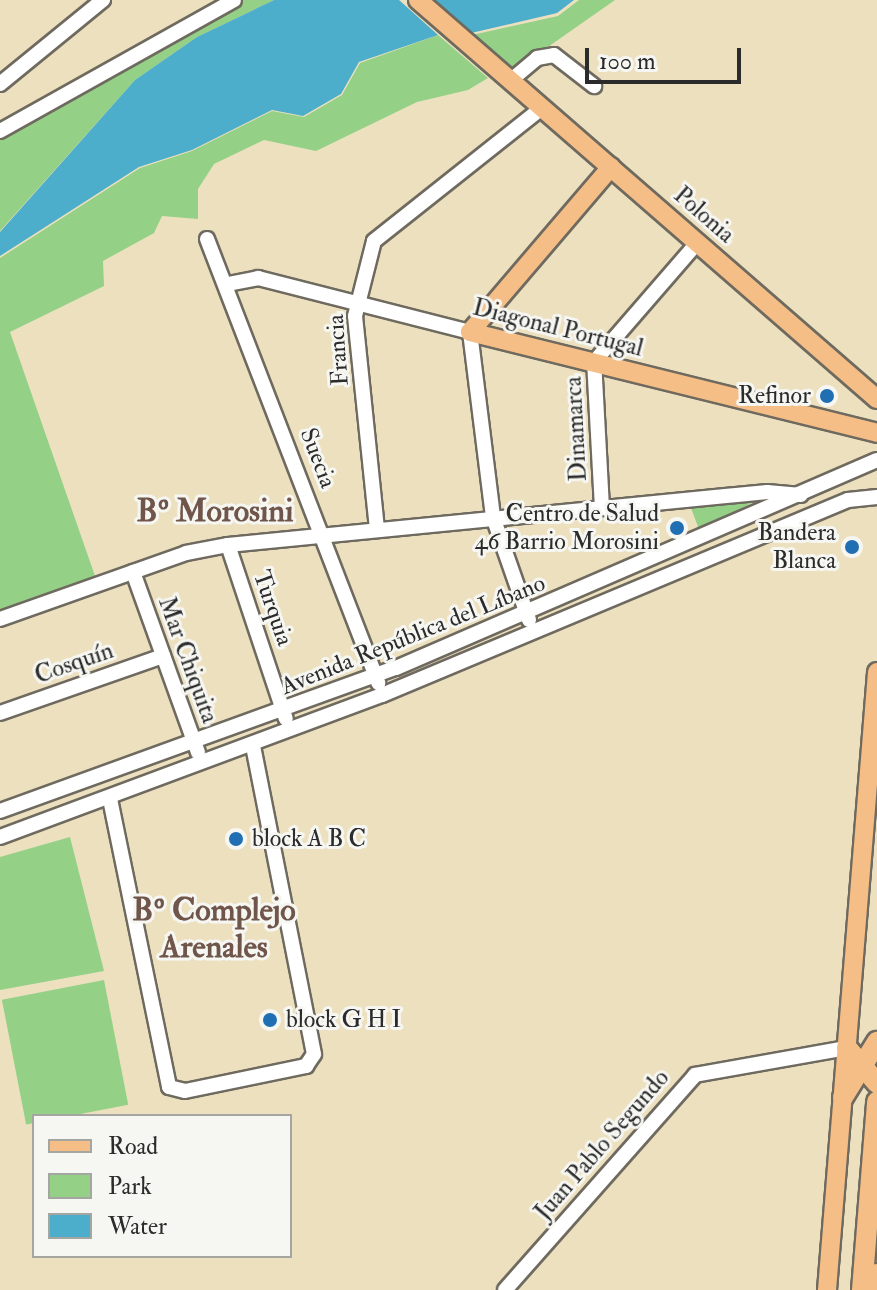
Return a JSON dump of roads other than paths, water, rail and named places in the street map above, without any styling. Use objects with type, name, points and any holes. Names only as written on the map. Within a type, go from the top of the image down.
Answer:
[{"type":"highway","points":[[843,1097],[877,1042]]},
{"type":"highway","points":[[847,1048],[877,1083]]},
{"type":"highway","points":[[862,1290],[877,1102]]},
{"type":"highway","points":[[876,1290],[877,1274]]},
{"type":"main road","name":"Polonia","points":[[418,0],[877,399]]},
{"type":"main road","points":[[470,332],[611,167]]},
{"type":"main road","name":"Diagonal Portugal","points":[[470,332],[877,433]]},
{"type":"main road","points":[[827,1290],[875,727],[877,672]]},
{"type":"street","points":[[0,84],[103,0]]},
{"type":"street","points":[[0,131],[234,0]]},
{"type":"street","points":[[504,76],[537,58],[554,55],[594,86]]},
{"type":"street","name":"Francia","points":[[377,529],[357,300],[380,233],[542,108]]},
{"type":"street","name":"Suecia","points":[[207,239],[228,284],[324,533],[382,695]]},
{"type":"street","name":"Dinamarca","points":[[602,508],[594,362],[698,242]]},
{"type":"street","name":"Diagonal Portugal","points":[[228,284],[258,278],[357,300],[470,332]]},
{"type":"street","points":[[470,332],[493,517],[534,632]]},
{"type":"street","name":"Avenida República del Líbano","points":[[0,811],[195,744],[527,615],[877,460]]},
{"type":"street","points":[[0,619],[133,572],[228,545],[324,533],[767,492],[803,495]]},
{"type":"street","name":"Avenida República del Líbano","points":[[0,837],[253,746],[382,695],[848,500],[877,497]]},
{"type":"street","name":"Turquia","points":[[228,545],[290,731]]},
{"type":"street","name":"Mar Chiquita","points":[[133,572],[202,763]]},
{"type":"street","name":"Cosquín","points":[[0,713],[163,656]]},
{"type":"street","points":[[110,799],[169,1087],[185,1091],[306,1066],[314,1054],[253,746]]},
{"type":"street","name":"Juan Pablo Segundo","points":[[505,1290],[695,1075],[847,1048]]},
{"type":"water","points":[[274,0],[399,0],[438,35],[359,62],[341,94],[303,116],[272,110],[192,150],[139,167],[0,256],[0,232],[135,80],[197,37]]},
{"type":"water","points":[[433,0],[574,0],[557,13],[471,33]]},
{"type":"place","name":"Refinor","points":[[827,396]]},
{"type":"place","name":"Centro de Salud 46 Barrio Morosini","points":[[677,528]]},
{"type":"place","name":"Bandera Blanca","points":[[852,547]]},
{"type":"place","name":"block A B C","points":[[236,839]]},
{"type":"place","name":"block G H I","points":[[270,1020]]},
{"type":"district","name":"Bº Morosini","points":[[215,511]]},
{"type":"district","name":"Bº Complejo Arenales","points":[[214,930]]}]
